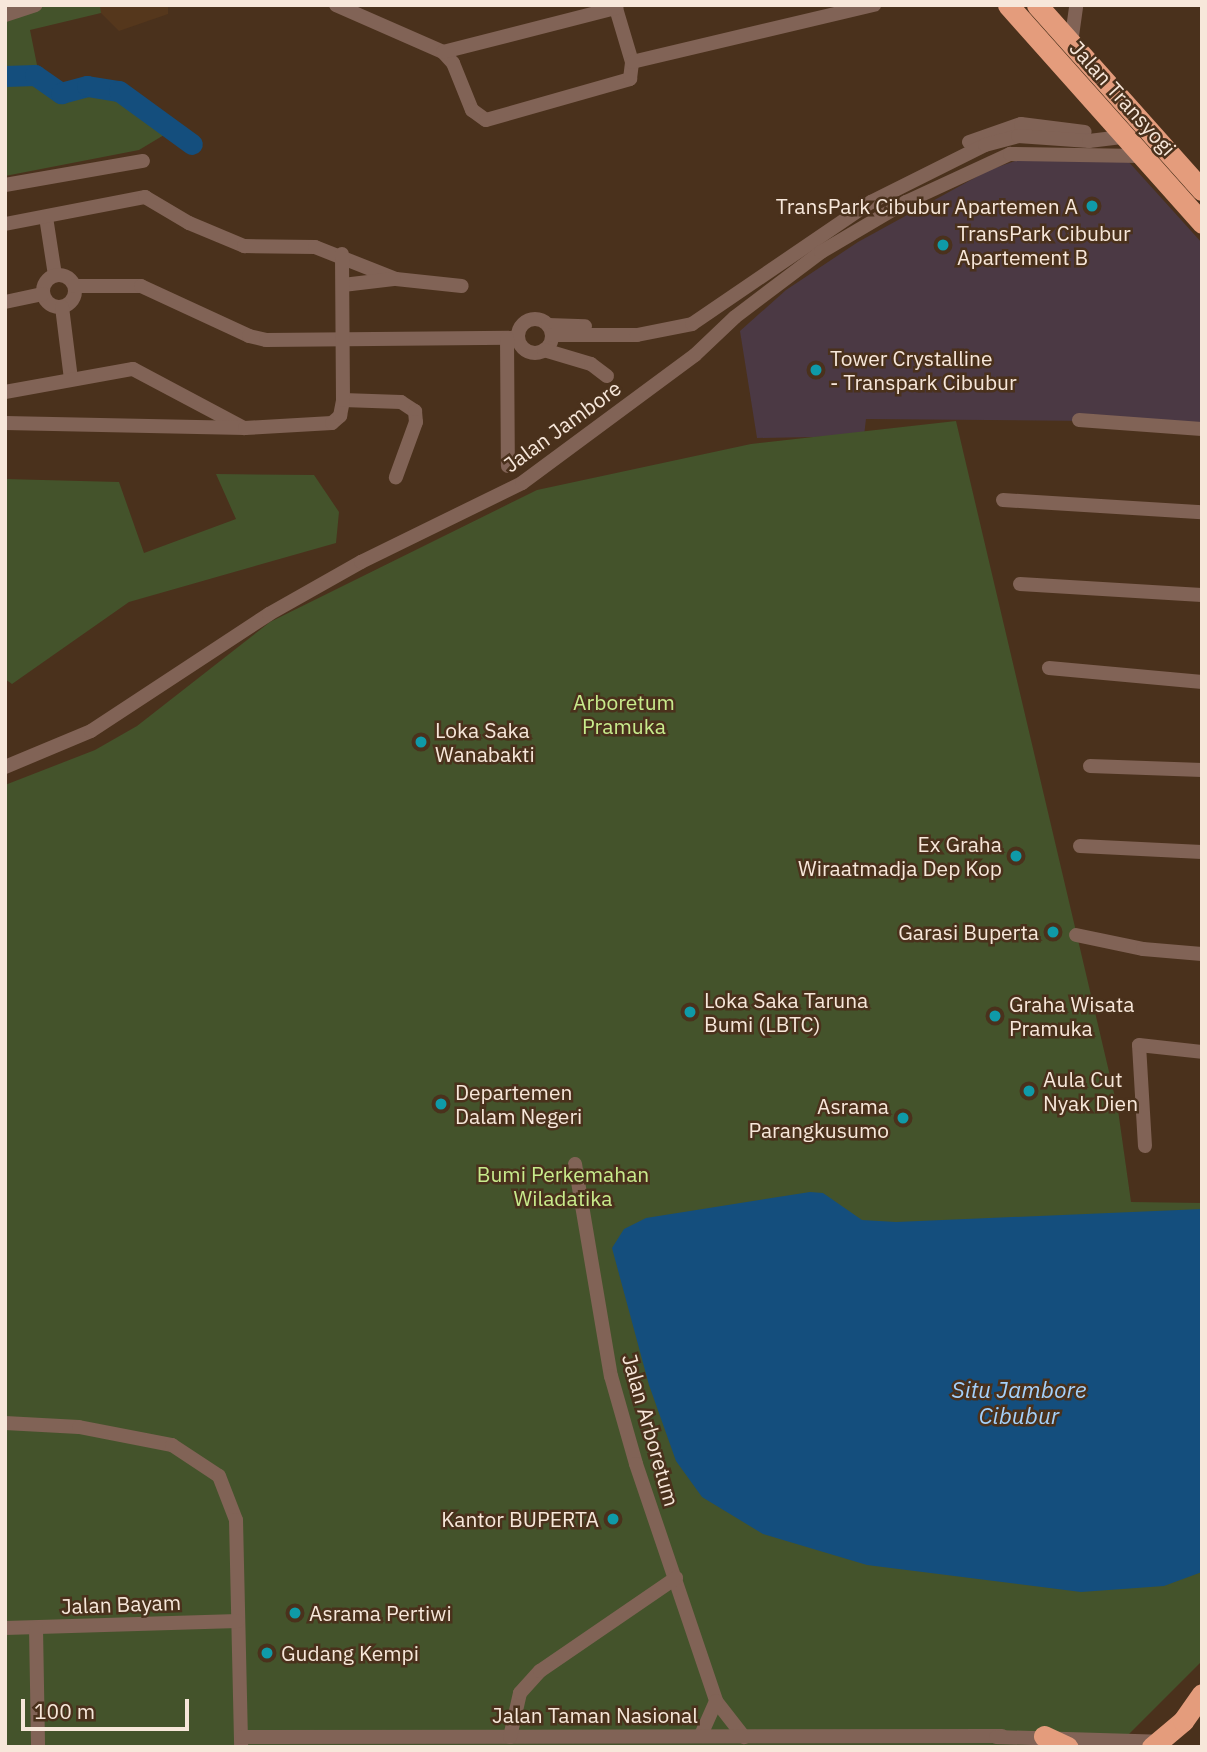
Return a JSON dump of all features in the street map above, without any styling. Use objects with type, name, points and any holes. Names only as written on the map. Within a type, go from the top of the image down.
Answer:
[{"type":"highway","name":"Jalan Transyogi","points":[[1008,5],[1202,223]]},
{"type":"highway","name":"Jalan Transyogi","points":[[1037,5],[1202,190]]},
{"type":"highway","points":[[1183,1721],[1202,1694]]},
{"type":"highway","points":[[1156,1744],[1202,1704]]},
{"type":"highway","points":[[1044,1736],[1068,1747]]},
{"type":"street","points":[[5,15],[35,5]]},
{"type":"street","points":[[336,5],[443,52],[453,63],[472,110],[486,120],[622,83],[632,77],[632,62],[616,7],[443,52]]},
{"type":"street","points":[[632,62],[874,5]]},
{"type":"street","points":[[1071,43],[1074,6]]},
{"type":"street","points":[[509,466],[512,338],[528,320],[539,319],[550,330],[652,327],[689,318],[869,194],[1000,134],[1020,130],[1088,141],[1120,132]]},
{"type":"street","name":"Jalan Jambore","points":[[5,767],[90,731],[269,614],[361,562],[522,483],[614,411],[695,355],[735,317],[821,252],[906,202],[1010,154],[1141,156]]},
{"type":"street","points":[[5,185],[143,161]]},
{"type":"street","points":[[5,224],[145,197],[189,223],[244,246],[315,247],[342,254],[396,279]]},
{"type":"street","points":[[46,216],[55,275]]},
{"type":"street","points":[[5,423],[245,428],[326,426],[340,416],[343,400],[342,254]]},
{"type":"street","points":[[55,275],[70,278],[75,286],[73,299],[62,307],[51,305],[43,294],[45,283],[55,275]]},
{"type":"street","points":[[343,285],[396,279],[462,286]]},
{"type":"street","points":[[75,286],[141,286],[249,336],[343,342],[512,338],[527,351],[544,350],[591,364],[607,376]]},
{"type":"street","points":[[5,302],[43,294]]},
{"type":"street","points":[[62,307],[71,379]]},
{"type":"street","points":[[544,350],[550,330]]},
{"type":"street","points":[[5,392],[133,369],[245,428]]},
{"type":"street","points":[[343,400],[401,402],[415,411],[416,422],[397,477]]},
{"type":"street","points":[[1079,420],[1202,429]]},
{"type":"street","points":[[1003,500],[1202,512]]},
{"type":"street","points":[[1020,584],[1202,595]]},
{"type":"street","points":[[1049,668],[1202,681]]},
{"type":"street","points":[[1090,766],[1202,770]]},
{"type":"street","points":[[1080,846],[1202,852]]},
{"type":"street","points":[[1076,936],[1143,949],[1202,954]]},
{"type":"street","points":[[1145,1146],[1139,1045],[1202,1052]]},
{"type":"street","name":"Jalan Arboretum","points":[[575,1164],[611,1376],[645,1492],[716,1701],[744,1737]]},
{"type":"street","points":[[5,1423],[79,1427],[173,1445],[219,1476],[234,1507],[242,1742]]},
{"type":"street","points":[[510,1737],[520,1693],[540,1671],[676,1578]]},
{"type":"street","name":"Jalan Bayam","points":[[5,1628],[238,1621]]},
{"type":"street","points":[[36,1628],[38,1747]]},
{"type":"street","points":[[701,1735],[716,1701]]},
{"type":"street","name":"Jalan Taman Nasional","points":[[242,1742],[349,1743],[510,1737],[701,1735],[949,1735],[1044,1736],[1156,1744]]},
{"type":"shaded area","points":[[100,5],[168,5],[168,14],[119,31],[101,13]]},
{"type":"shaded area","points":[[1018,160],[1127,160],[1202,243],[1202,422],[866,419],[864,436],[757,438],[740,331],[786,290],[858,242],[989,170]]},
{"type":"green space","points":[[5,5],[100,5],[101,13],[30,30],[41,85],[130,99],[164,135],[139,150],[5,176]]},
{"type":"green space","name":"Bumi Perkemahan Wiladatika","points":[[956,421],[1118,1110],[1131,1202],[1202,1203],[1202,1661],[1116,1747],[5,1747],[5,785],[95,750],[137,726],[270,622],[537,490],[751,444]]},
{"type":"green space","points":[[216,474],[314,475],[339,512],[336,543],[129,602],[12,684],[5,679],[5,479],[119,482],[144,553],[236,519]]},
{"type":"water","name":"Situ Jambore Cibubur","points":[[810,1192],[823,1193],[862,1220],[896,1222],[1202,1209],[1202,1572],[1164,1586],[1081,1592],[867,1565],[763,1534],[702,1497],[676,1461],[649,1385],[612,1248],[624,1229],[646,1218]]},
{"type":"waterway","points":[[5,76],[35,75],[61,93],[87,86],[119,91],[192,144]]},
{"type":"place","name":"TransPark Cibubur Apartemen A","points":[[1092,206]]},
{"type":"place","name":"TransPark Cibubur Apartement B","points":[[943,245]]},
{"type":"place","name":"Tower Crystalline - Transpark Cibubur","points":[[816,370]]},
{"type":"place","name":"Loka Saka Wanabakti","points":[[421,742]]},
{"type":"place","name":"Ex Graha Wiraatmadja Dep Kop","points":[[1016,856]]},
{"type":"place","name":"Garasi Buperta","points":[[1053,932]]},
{"type":"place","name":"Loka Saka Taruna Bumi (LBTC)","points":[[690,1012]]},
{"type":"place","name":"Graha Wisata Pramuka","points":[[995,1016]]},
{"type":"place","name":"Aula Cut Nyak Dien","points":[[1029,1091]]},
{"type":"place","name":"Departemen Dalam Negeri","points":[[441,1104]]},
{"type":"place","name":"Asrama Parangkusumo","points":[[903,1118]]},
{"type":"place","name":"Kantor BUPERTA","points":[[613,1519]]},
{"type":"place","name":"Asrama Pertiwi","points":[[295,1613]]},
{"type":"place","name":"Gudang Kempi","points":[[267,1653]]},
{"type":"park label","name":"Arboretum Pramuka","points":[[624,714]]}]
